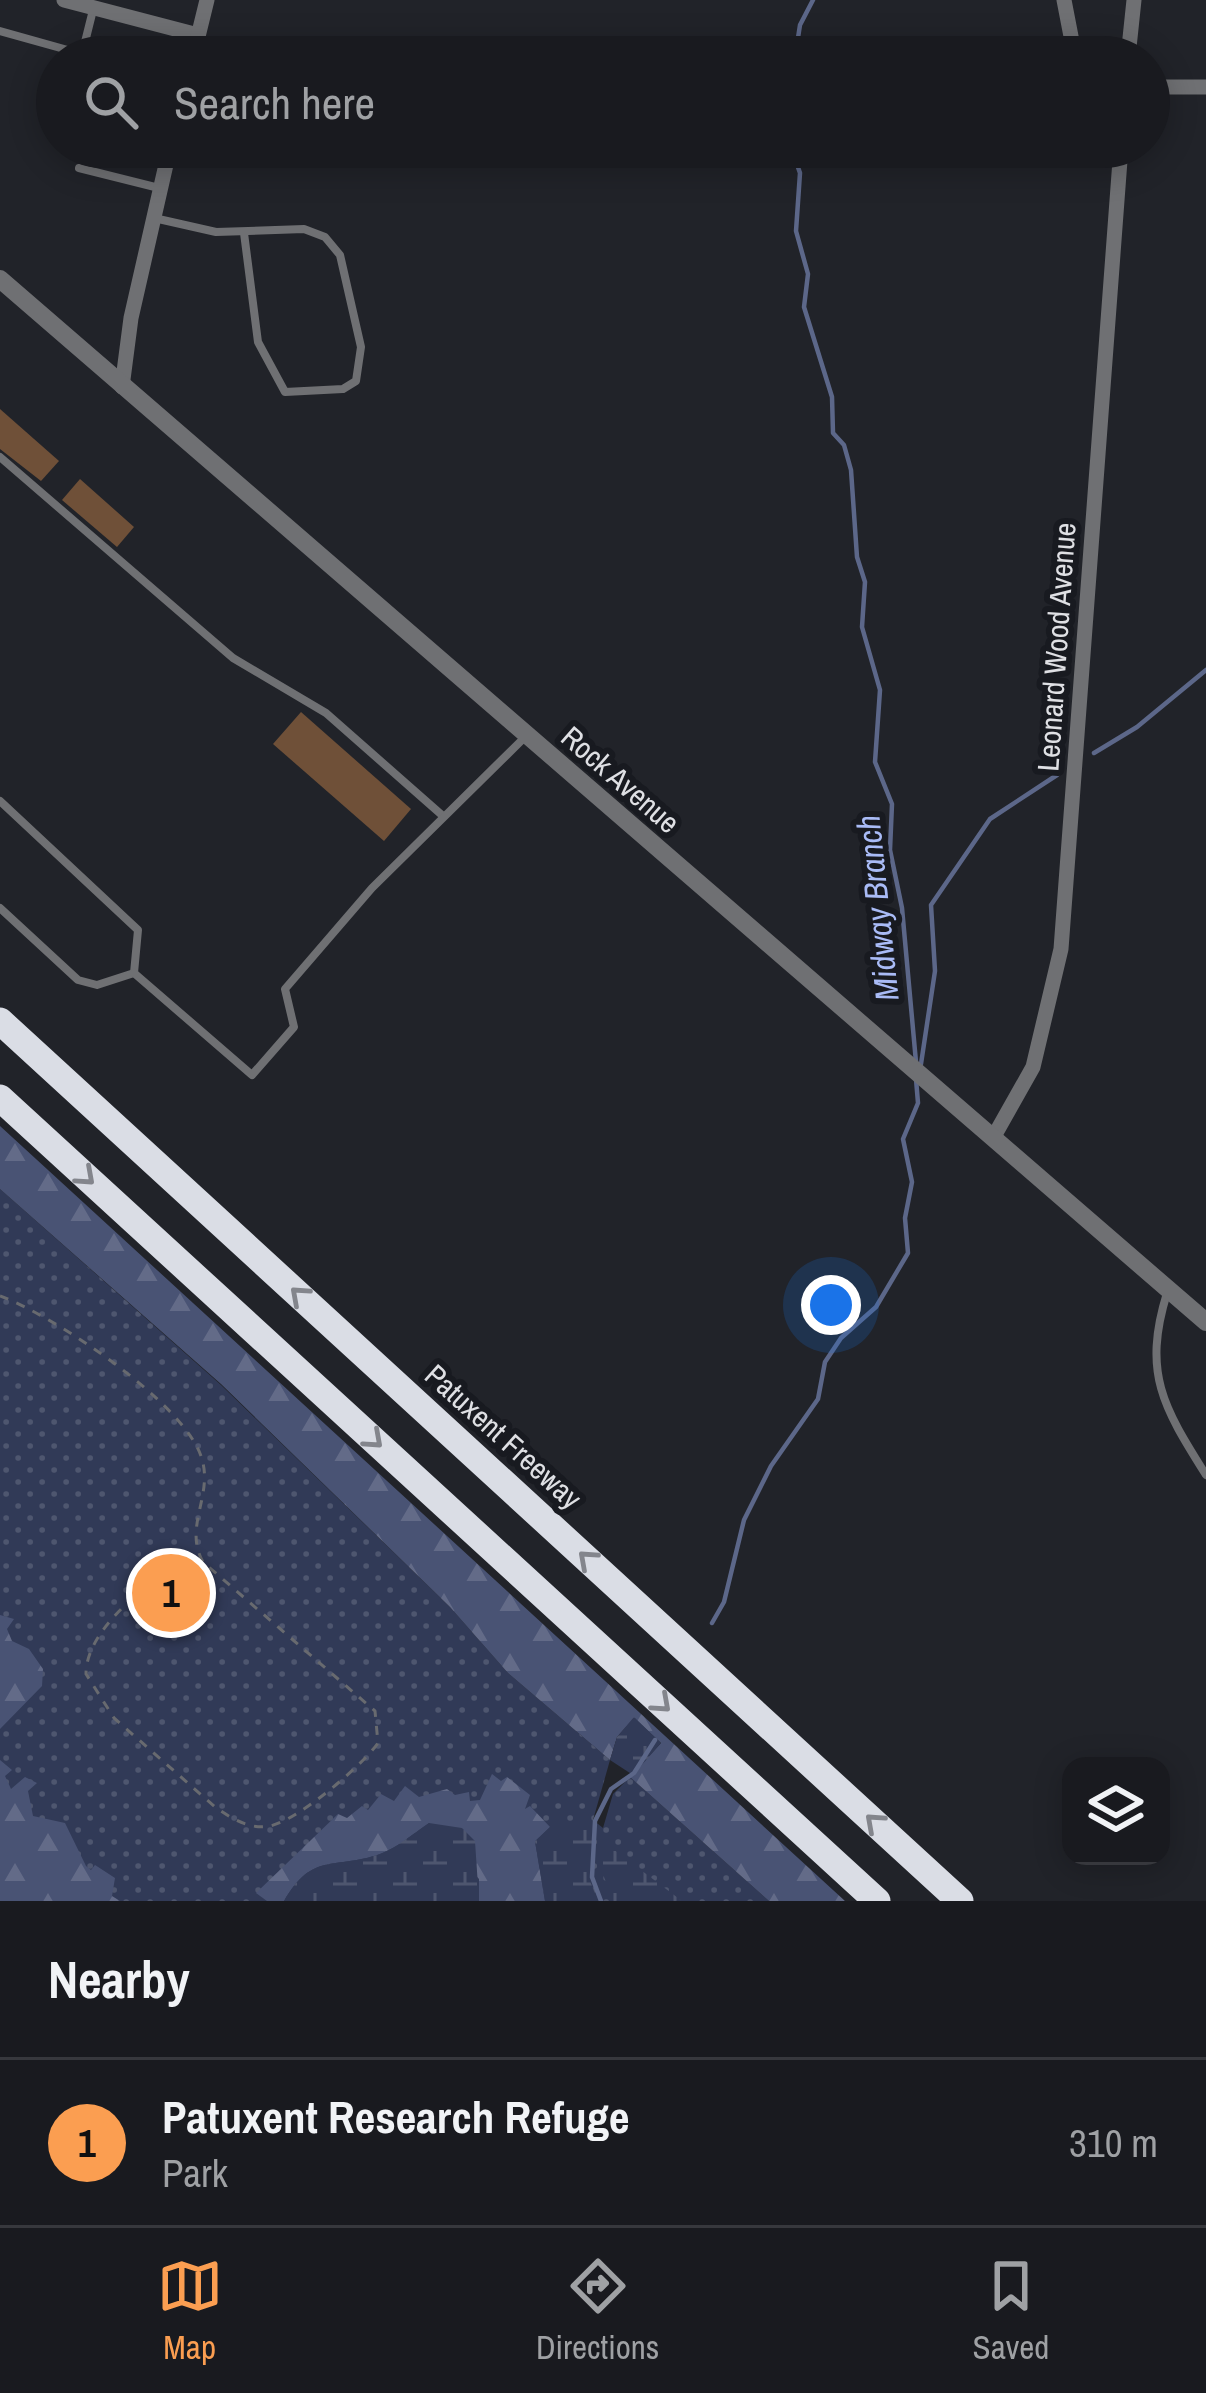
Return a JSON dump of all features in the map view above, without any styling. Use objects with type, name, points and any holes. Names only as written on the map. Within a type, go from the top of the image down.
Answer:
[{"type":"highway","name":"Patuxent Freeway","points":[[0,1021],[961,1901]]},
{"type":"highway","points":[[0,1098],[877,1901]]},
{"type":"street","points":[[64,0],[198,35],[207,0]]},
{"type":"street","points":[[1064,0],[1071,36]]},
{"type":"street","points":[[1130,36],[1134,0]]},
{"type":"street","points":[[1170,87],[1206,86]]},
{"type":"street","points":[[122,387],[130,318],[165,168]]},
{"type":"street","name":"Leonard Wood Avenue","points":[[993,1138],[1033,1067],[1061,949],[1119,168]]},
{"type":"street","name":"Rock Avenue","points":[[0,278],[524,737],[1206,1322]]},
{"type":"lane","points":[[87,36],[94,8]]},
{"type":"lane","points":[[0,31],[36,41]]},
{"type":"lane","points":[[79,168],[160,188]]},
{"type":"lane","points":[[153,218],[244,233],[304,230],[325,238],[340,255],[361,347],[356,381],[343,389],[285,392],[258,342],[244,233]]},
{"type":"lane","points":[[0,457],[233,658],[326,713],[443,816]]},
{"type":"lane","points":[[134,973],[252,1076],[294,1027],[285,989],[372,888],[524,737]]},
{"type":"lane","points":[[0,801],[138,930],[134,973]]},
{"type":"lane","points":[[0,908],[78,980],[97,986],[134,973]]},
{"type":"lane","points":[[1168,1289],[1156,1329],[1162,1406],[1206,1475]]},
{"type":"path","points":[[0,1297],[52,1322],[179,1422],[203,1462],[205,1488],[195,1528],[197,1552],[361,1696],[380,1727],[378,1743],[368,1756],[287,1820],[266,1827],[233,1820],[215,1808],[114,1718],[86,1674],[90,1648],[149,1581],[197,1552]]},
{"type":"green space","points":[[0,1126],[845,1901],[769,1901],[630,1777],[661,1743],[634,1718],[617,1737],[610,1760],[508,1673],[450,1607],[221,1384],[0,1189]]},
{"type":"green space","points":[[0,1189],[221,1385],[450,1607],[508,1673],[610,1760],[593,1820],[603,1828],[613,1794],[630,1777],[769,1901],[0,1901]]},
{"type":"green space","points":[[0,1615],[14,1619],[7,1629],[12,1641],[29,1649],[43,1669],[42,1686],[0,1729]]},
{"type":"green space","points":[[634,1717],[661,1743],[633,1775],[610,1760],[617,1737]]},
{"type":"green space","points":[[0,1760],[12,1770],[5,1776],[11,1789],[25,1777],[37,1783],[28,1791],[33,1816],[65,1823],[86,1866],[91,1870],[95,1865],[115,1878],[112,1896],[120,1901],[0,1901]]},
{"type":"green space","points":[[492,1774],[501,1781],[507,1777],[530,1795],[525,1809],[530,1806],[550,1827],[535,1842],[545,1901],[479,1901],[479,1879],[429,1823],[380,1854],[315,1868],[284,1901],[267,1901],[256,1893],[338,1814],[347,1818],[362,1806],[368,1810],[381,1794],[394,1801],[405,1786],[419,1797],[447,1789],[455,1795],[469,1792],[470,1801],[480,1800]]},
{"type":"green space","points":[[577,1822],[595,1835],[588,1876],[598,1901],[545,1901],[535,1841],[550,1827]]},
{"type":"green space","points":[[429,1823],[462,1828],[475,1841],[479,1901],[284,1901],[315,1868],[380,1854]]},
{"type":"green space","points":[[601,1840],[682,1901],[613,1901],[601,1869]]},
{"type":"building","points":[[0,409],[59,461],[41,481],[0,449]]},
{"type":"building","points":[[80,479],[134,527],[117,547],[62,500]]},
{"type":"building","points":[[301,712],[411,809],[384,841],[273,744]]},
{"type":"waterway","name":"Midway Branch","points":[[798,36],[813,0]]},
{"type":"waterway","name":"Midway Branch","points":[[798,168],[796,231],[808,274],[804,307],[832,397],[833,433],[844,445],[851,470],[857,557],[865,582],[862,627],[880,690],[875,762],[892,804],[890,850],[902,908],[916,1062]]},
{"type":"waterway","points":[[1094,753],[1137,727],[1206,670]]},
{"type":"waterway","points":[[921,1064],[935,971],[931,905],[990,819],[1057,775]]},
{"type":"waterway","name":"Midway Branch","points":[[712,1623],[724,1602],[744,1520],[771,1466],[818,1399],[825,1362],[841,1338],[876,1307],[908,1253],[905,1218],[912,1182],[903,1139],[918,1103],[916,1079]]},
{"type":"waterway","name":"Midway Branch","points":[[601,1901],[592,1877],[595,1821],[611,1789],[634,1773],[655,1740]]},
{"type":"place","name":"Patuxent Research Refuge","points":[[171,1593]]}]
